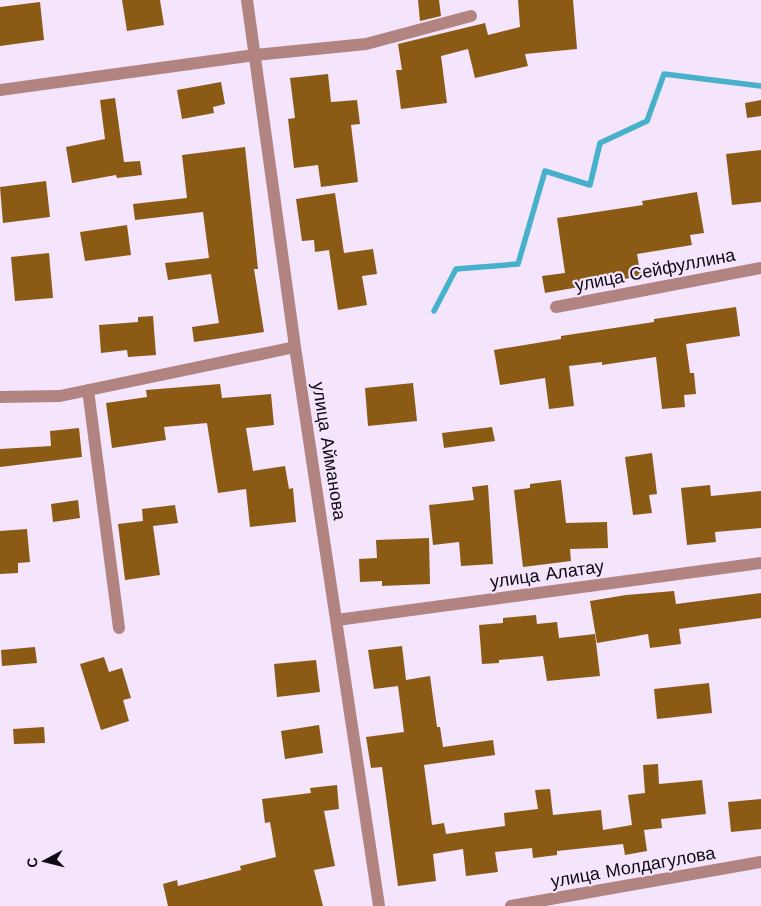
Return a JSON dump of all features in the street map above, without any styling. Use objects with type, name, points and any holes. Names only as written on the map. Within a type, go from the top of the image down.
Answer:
[{"type":"street","name":"улица Айманова","points":[[247,0],[295,347],[379,906]]},
{"type":"street","points":[[0,90],[255,55],[366,44],[471,16]]},
{"type":"street","name":"улица Сейфуллина","points":[[556,307],[761,268]]},
{"type":"street","points":[[0,397],[60,396],[295,347]]},
{"type":"street","points":[[88,390],[119,628]]},
{"type":"street","name":"улица Алатау","points":[[337,620],[761,563]]},
{"type":"street","name":"улица Молдагулова","points":[[511,906],[761,862]]},
{"type":"building","points":[[122,0],[160,0],[164,25],[127,31]]},
{"type":"building","points":[[418,0],[439,0],[441,16],[420,21]]},
{"type":"building","points":[[518,0],[573,0],[577,49],[525,54],[528,66],[475,78],[468,49],[441,56],[447,103],[401,109],[396,70],[402,70],[398,44],[485,23],[488,35],[520,27]]},
{"type":"building","points":[[40,2],[44,40],[0,46],[0,7]]},
{"type":"building","points":[[328,74],[331,102],[357,100],[360,124],[351,125],[358,182],[321,187],[318,165],[294,168],[288,119],[295,118],[290,78]]},
{"type":"building","points":[[221,82],[225,104],[213,107],[214,113],[182,119],[177,90]]},
{"type":"building","points":[[115,98],[124,162],[140,161],[142,175],[117,178],[116,175],[72,183],[66,147],[105,139],[100,100]]},
{"type":"building","points":[[761,100],[761,116],[747,118],[745,103]]},
{"type":"building","points":[[245,147],[258,269],[254,269],[264,332],[194,342],[192,327],[219,323],[211,274],[168,280],[165,263],[209,258],[203,212],[135,220],[133,204],[187,198],[182,155]]},
{"type":"building","points":[[761,150],[761,202],[732,205],[726,154]]},
{"type":"building","points":[[46,181],[50,217],[3,223],[0,187]]},
{"type":"building","points":[[697,192],[704,233],[690,235],[692,245],[637,254],[641,276],[545,293],[542,276],[565,273],[557,218],[643,205],[642,201]]},
{"type":"building","points":[[335,193],[344,253],[373,249],[377,274],[362,276],[367,305],[338,310],[329,250],[315,252],[314,240],[302,241],[296,199]]},
{"type":"building","points":[[127,225],[131,255],[85,261],[80,232]]},
{"type":"building","points":[[49,253],[53,298],[15,301],[11,257]]},
{"type":"building","points":[[736,307],[740,336],[686,344],[690,373],[694,373],[696,394],[684,395],[685,407],[662,409],[656,357],[602,365],[602,362],[569,366],[574,406],[549,409],[545,378],[500,385],[494,350],[561,339],[561,336],[654,322],[654,319]]},
{"type":"building","points":[[153,316],[156,355],[128,357],[127,350],[101,353],[99,325],[138,322],[138,317]]},
{"type":"building","points":[[413,383],[417,421],[368,426],[365,388]]},
{"type":"building","points":[[220,384],[222,398],[271,394],[274,425],[246,428],[253,471],[285,466],[289,489],[293,488],[296,522],[250,527],[246,489],[218,493],[207,423],[164,427],[166,440],[112,448],[106,403],[147,397],[146,390]]},
{"type":"building","points":[[492,427],[495,441],[444,448],[442,433]]},
{"type":"building","points":[[79,428],[82,457],[0,467],[0,449],[51,446],[50,431]]},
{"type":"building","points":[[652,453],[657,494],[649,495],[652,513],[633,515],[625,457]]},
{"type":"building","points":[[561,480],[566,523],[607,522],[608,548],[570,549],[571,561],[523,567],[514,490],[530,488],[530,484]]},
{"type":"building","points":[[488,485],[493,564],[461,566],[459,542],[433,545],[429,505],[474,500],[472,487]]},
{"type":"building","points":[[710,485],[711,496],[761,491],[761,528],[715,532],[716,542],[687,545],[681,488]]},
{"type":"building","points":[[78,500],[80,518],[53,522],[51,504]]},
{"type":"building","points":[[175,505],[178,523],[153,526],[160,575],[125,580],[118,524],[143,521],[142,509]]},
{"type":"building","points":[[27,529],[30,562],[18,563],[18,573],[0,574],[0,531]]},
{"type":"building","points":[[429,538],[430,584],[382,586],[382,581],[360,582],[359,559],[377,558],[376,540]]},
{"type":"building","points":[[674,591],[676,604],[761,593],[761,618],[679,629],[681,644],[650,648],[648,634],[597,643],[590,601],[626,595]]},
{"type":"building","points":[[536,615],[537,624],[557,622],[559,638],[595,634],[600,676],[547,681],[543,656],[499,660],[499,663],[482,664],[479,625],[503,623],[503,618]]},
{"type":"building","points":[[402,646],[406,680],[430,676],[437,727],[440,727],[443,747],[493,740],[495,755],[424,765],[432,825],[444,823],[446,834],[505,826],[504,813],[538,809],[535,790],[550,789],[553,815],[601,810],[603,830],[632,825],[628,795],[645,793],[643,765],[658,764],[659,784],[702,780],[706,814],[661,819],[662,828],[644,830],[647,851],[625,855],[623,844],[557,851],[557,855],[533,858],[532,848],[495,852],[498,872],[466,876],[463,849],[433,854],[436,881],[398,886],[382,767],[371,768],[366,737],[404,732],[398,686],[374,689],[368,650]]},
{"type":"building","points":[[35,647],[37,663],[2,666],[1,650]]},
{"type":"building","points":[[104,657],[109,672],[122,668],[131,698],[123,700],[129,721],[101,730],[80,664]]},
{"type":"building","points":[[316,660],[320,692],[277,697],[274,664]]},
{"type":"building","points":[[709,683],[712,713],[657,719],[654,689]]},
{"type":"building","points":[[319,725],[323,753],[285,759],[281,731]]},
{"type":"building","points":[[44,727],[45,743],[14,744],[13,729]]},
{"type":"building","points":[[337,785],[339,809],[324,811],[335,866],[314,870],[323,906],[168,906],[163,884],[177,880],[178,886],[241,870],[240,866],[276,857],[270,822],[265,823],[262,799],[311,793],[310,788]]},
{"type":"building","points":[[761,799],[761,829],[731,832],[728,802]]},
{"type":"waterway","points":[[434,311],[456,269],[518,264],[545,171],[590,185],[600,143],[647,121],[664,74],[761,86]]}]
